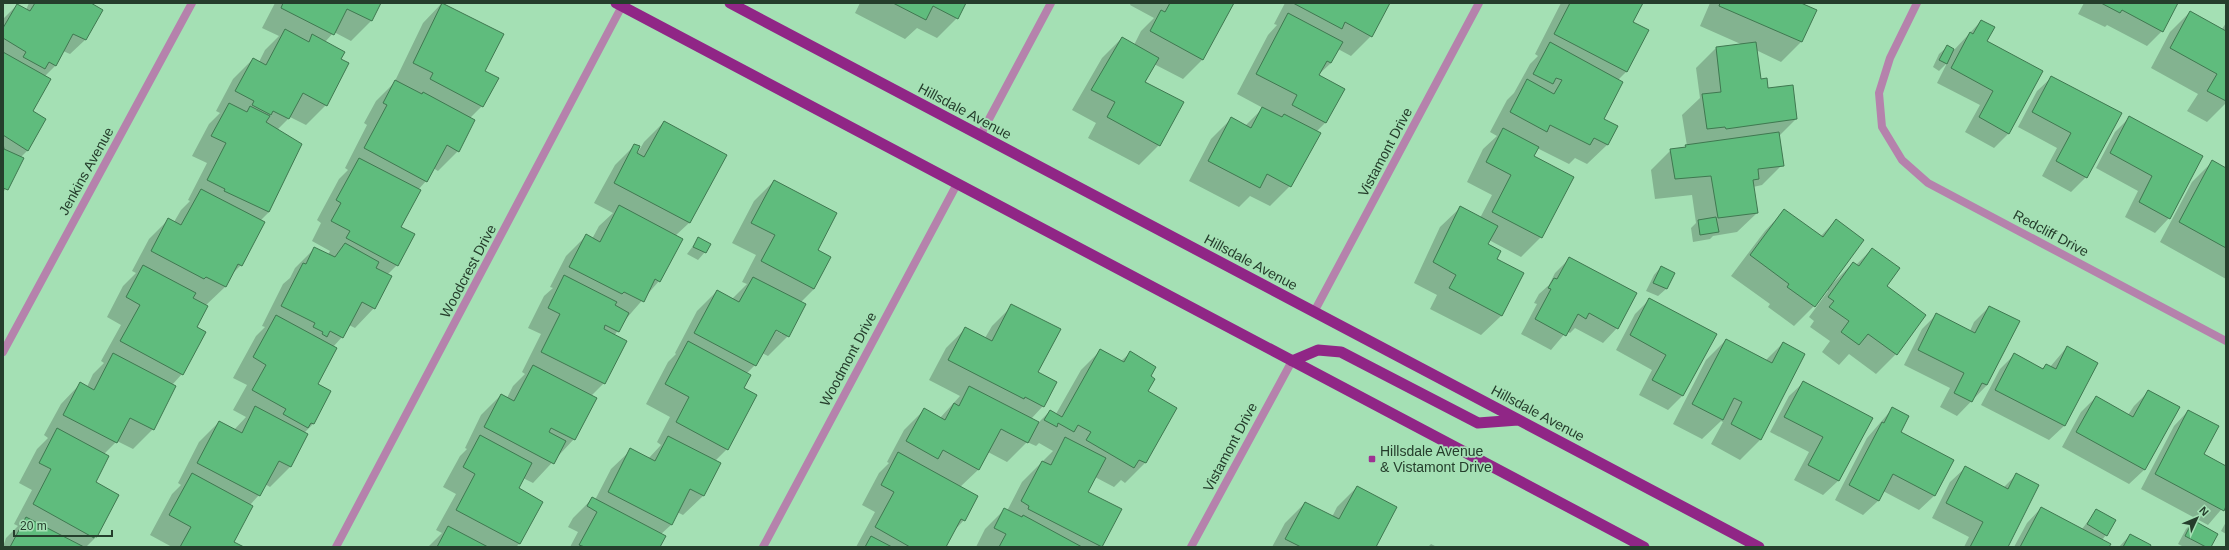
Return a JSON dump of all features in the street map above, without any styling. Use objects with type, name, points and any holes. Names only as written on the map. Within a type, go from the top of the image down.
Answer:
[{"type":"highway","name":"Hillsdale Avenue","points":[[730,3],[1759,547]]},
{"type":"highway","points":[[619,5],[1644,547]]},
{"type":"highway","points":[[1292,361],[1318,350],[1341,352],[1478,423],[1519,420]]},
{"type":"street","name":"Jenkins Avenue","points":[[3,352],[192,3]]},
{"type":"street","points":[[980,136],[1050,3]]},
{"type":"street","name":"Vistamont Drive","points":[[1314,312],[1479,3]]},
{"type":"street","name":"Redcliff Drive","points":[[1917,3],[1890,58],[1878,93],[1882,128],[1902,160],[1928,183],[2226,341]]},
{"type":"street","name":"Woodcrest Drive","points":[[336,547],[619,5]]},
{"type":"street","name":"Woodmont Drive","points":[[763,547],[957,184]]},
{"type":"street","name":"Vistamont Drive","points":[[1191,547],[1292,361]]},
{"type":"building","points":[[35,3],[91,3],[103,10],[86,40],[73,34],[56,66],[49,62],[45,69],[23,57],[26,52],[3,38],[3,28],[17,4],[30,11]]},
{"type":"building","points":[[283,3],[381,3],[372,21],[347,9],[334,35],[281,8]]},
{"type":"building","points":[[442,3],[504,34],[485,71],[499,78],[483,107],[430,79],[433,73],[413,63]]},
{"type":"building","points":[[893,3],[966,3],[958,19],[933,6],[926,20]]},
{"type":"building","points":[[1170,3],[1234,3],[1203,60],[1150,31],[1161,10],[1165,12]]},
{"type":"building","points":[[1293,3],[1390,3],[1372,37],[1345,22],[1342,29]]},
{"type":"building","points":[[1570,3],[1643,3],[1633,22],[1649,30],[1627,72],[1554,34]]},
{"type":"building","points":[[1720,3],[1801,3],[1817,10],[1802,42],[1719,6]]},
{"type":"building","points":[[2101,3],[2178,3],[2163,32],[2122,10],[2120,13]]},
{"type":"building","points":[[2190,11],[2226,31],[2226,101],[2207,91],[2217,74],[2170,48]]},
{"type":"building","points":[[1288,13],[1343,42],[1331,63],[1327,61],[1319,75],[1345,89],[1326,123],[1292,105],[1297,95],[1256,74]]},
{"type":"building","points":[[1981,20],[1995,27],[1987,41],[2043,71],[2009,134],[1979,117],[1993,91],[1951,68],[1970,32],[1973,34]]},
{"type":"building","points":[[285,29],[309,42],[312,34],[345,52],[341,59],[349,63],[327,106],[303,93],[289,119],[273,111],[271,115],[252,105],[254,101],[235,91],[253,58],[266,65]]},
{"type":"building","points":[[1122,37],[1159,58],[1145,82],[1184,102],[1160,146],[1107,117],[1115,102],[1091,90]]},
{"type":"building","points":[[1550,42],[1623,82],[1604,119],[1618,126],[1608,145],[1594,138],[1590,145],[1550,125],[1547,132],[1510,112],[1527,79],[1554,94],[1562,80],[1556,78],[1553,84],[1533,74]]},
{"type":"building","points":[[1756,42],[1761,79],[1767,78],[1768,88],[1793,85],[1797,119],[1726,129],[1725,127],[1707,129],[1702,94],[1721,92],[1716,47]]},
{"type":"building","points":[[1947,45],[1954,49],[1947,64],[1939,60]]},
{"type":"building","points":[[3,52],[51,79],[33,111],[46,119],[28,151],[3,135]]},
{"type":"building","points":[[2051,76],[2122,113],[2087,178],[2056,161],[2071,133],[2032,112]]},
{"type":"building","points":[[395,80],[422,94],[423,92],[475,120],[459,152],[447,145],[427,182],[364,148],[387,105],[383,103]]},
{"type":"building","points":[[229,103],[247,112],[250,106],[270,116],[266,122],[302,144],[269,212],[224,191],[225,189],[207,180],[226,143],[211,136]]},
{"type":"building","points":[[1262,107],[1282,117],[1284,114],[1321,133],[1291,187],[1267,174],[1260,188],[1208,161],[1231,117],[1251,128]]},
{"type":"building","points":[[2129,116],[2203,156],[2170,219],[2139,202],[2152,176],[2110,153]]},
{"type":"building","points":[[664,121],[727,155],[690,223],[614,183],[634,144],[640,146],[637,153],[644,157]]},
{"type":"building","points":[[1503,128],[1539,147],[1534,156],[1574,177],[1542,238],[1492,212],[1511,175],[1486,162]]},
{"type":"building","points":[[1779,132],[1784,166],[1758,169],[1759,179],[1753,180],[1758,213],[1718,218],[1711,176],[1675,179],[1670,149],[1686,147],[1685,145]]},
{"type":"building","points":[[3,143],[4,149],[24,158],[8,190],[3,188]]},
{"type":"building","points":[[359,158],[421,190],[401,227],[415,234],[398,266],[346,238],[350,231],[331,221],[341,203],[336,200]]},
{"type":"building","points":[[2212,160],[2226,168],[2226,248],[2179,222]]},
{"type":"building","points":[[774,180],[837,213],[818,250],[831,257],[814,289],[761,261],[775,235],[751,223]]},
{"type":"building","points":[[201,189],[265,222],[242,266],[238,264],[226,287],[206,277],[204,279],[151,251],[168,218],[181,225]]},
{"type":"building","points":[[619,205],[683,239],[660,282],[655,279],[644,302],[624,292],[622,294],[569,267],[586,234],[600,242]]},
{"type":"building","points":[[1460,206],[1498,226],[1488,244],[1501,251],[1497,259],[1524,273],[1502,316],[1449,288],[1456,275],[1433,262]]},
{"type":"building","points":[[1784,209],[1823,237],[1836,219],[1864,240],[1815,307],[1787,287],[1789,284],[1750,255]]},
{"type":"building","points":[[1716,217],[1719,232],[1700,235],[1698,220]]},
{"type":"building","points":[[698,237],[711,244],[706,253],[693,247]]},
{"type":"building","points":[[345,243],[379,262],[376,268],[392,276],[375,309],[362,302],[343,338],[330,331],[327,337],[322,334],[323,332],[313,327],[315,323],[281,306],[303,263],[306,264],[314,247],[335,257]]},
{"type":"building","points":[[1872,248],[1900,268],[1887,286],[1926,315],[1897,355],[1868,334],[1859,345],[1841,332],[1849,321],[1829,307],[1834,301],[1828,297],[1853,262],[1859,266]]},
{"type":"building","points":[[1569,257],[1637,293],[1618,329],[1589,313],[1586,319],[1578,314],[1566,336],[1535,319],[1551,289],[1548,288],[1554,278],[1557,279]]},
{"type":"building","points":[[143,265],[196,293],[193,298],[208,306],[197,327],[206,332],[183,375],[120,341],[140,305],[126,297]]},
{"type":"building","points":[[1661,266],[1675,273],[1667,289],[1653,283]]},
{"type":"building","points":[[564,275],[617,302],[615,305],[629,313],[619,332],[605,325],[604,329],[627,341],[605,384],[541,352],[560,314],[548,308]]},
{"type":"building","points":[[753,277],[806,304],[789,337],[776,330],[756,366],[694,333],[717,290],[739,302]]},
{"type":"building","points":[[1649,298],[1717,334],[1683,396],[1652,380],[1666,355],[1630,335]]},
{"type":"building","points":[[1011,304],[1061,329],[1038,372],[1057,382],[1044,407],[1025,397],[1024,399],[948,360],[965,327],[992,341]]},
{"type":"building","points":[[1989,306],[2020,321],[1987,385],[1982,383],[1972,402],[1954,393],[1964,373],[1918,350],[1936,313],[1975,333]]},
{"type":"building","points":[[276,315],[337,348],[318,384],[331,391],[314,424],[311,423],[308,428],[283,414],[286,409],[252,390],[266,365],[253,357]]},
{"type":"building","points":[[1726,339],[1772,363],[1783,342],[1805,354],[1761,440],[1731,424],[1742,402],[1734,398],[1723,420],[1692,404]]},
{"type":"building","points":[[688,341],[751,375],[744,388],[757,395],[728,450],[676,422],[689,397],[665,384]]},
{"type":"building","points":[[2067,346],[2098,363],[2065,426],[1995,390],[2014,353],[2043,369],[2046,364],[2056,369]]},
{"type":"building","points":[[1100,349],[1124,362],[1130,351],[1156,367],[1151,376],[1155,379],[1148,391],[1177,408],[1146,463],[1139,460],[1134,468],[1086,440],[1091,432],[1078,425],[1074,432],[1058,423],[1057,427],[1044,420],[1050,410],[1062,417]]},
{"type":"building","points":[[113,353],[176,386],[154,430],[130,418],[117,443],[63,415],[80,382],[94,390]]},
{"type":"building","points":[[533,365],[597,398],[575,440],[551,428],[549,432],[566,441],[554,464],[484,427],[501,394],[514,401]]},
{"type":"building","points":[[1803,381],[1873,418],[1839,481],[1808,465],[1823,437],[1784,417]]},
{"type":"building","points":[[969,386],[1039,422],[1028,443],[1001,429],[979,470],[943,450],[938,459],[906,441],[924,408],[945,420],[954,403],[959,406]]},
{"type":"building","points":[[2148,390],[2180,407],[2145,470],[2076,432],[2096,396],[2133,417]]},
{"type":"building","points":[[255,406],[308,434],[291,467],[279,461],[260,496],[197,463],[219,421],[242,433]]},
{"type":"building","points":[[1892,407],[1909,416],[1901,432],[1954,460],[1935,496],[1893,474],[1879,501],[1849,485],[1882,422],[1884,423]]},
{"type":"building","points":[[2188,410],[2219,426],[2204,454],[2226,466],[2226,506],[2224,511],[2155,474]]},
{"type":"building","points":[[57,428],[109,456],[96,482],[119,495],[97,537],[94,536],[94,538],[33,504],[51,469],[39,463]]},
{"type":"building","points":[[480,435],[532,463],[519,488],[543,502],[520,544],[456,510],[475,474],[463,467]]},
{"type":"building","points":[[668,436],[721,463],[704,496],[690,489],[672,525],[608,492],[630,448],[655,461]]},
{"type":"building","points":[[1065,437],[1106,458],[1088,492],[1122,509],[1102,547],[1028,509],[1029,506],[1021,501],[1042,461],[1051,465]]},
{"type":"building","points":[[898,452],[978,496],[965,521],[961,519],[946,547],[910,547],[875,527],[894,492],[881,485]]},
{"type":"building","points":[[1965,466],[2008,489],[2016,473],[2039,485],[2008,547],[1970,547],[1983,522],[1946,503]]},
{"type":"building","points":[[192,473],[253,506],[234,542],[244,547],[180,547],[191,527],[169,515]]},
{"type":"building","points":[[1357,486],[1397,507],[1376,547],[1301,547],[1285,539],[1305,502],[1339,519]]},
{"type":"building","points":[[592,497],[666,536],[660,547],[585,547],[579,545],[597,512],[587,506]]},
{"type":"building","points":[[2041,507],[2111,544],[2109,547],[2020,547]]},
{"type":"building","points":[[1004,508],[1022,517],[1023,515],[1082,547],[999,547],[1006,534],[994,528]]},
{"type":"building","points":[[2096,509],[2116,520],[2107,536],[2087,524]]},
{"type":"building","points":[[26,517],[84,547],[10,547]]},
{"type":"building","points":[[2193,520],[2218,534],[2211,547],[2206,547],[2185,536]]},
{"type":"building","points":[[448,526],[488,547],[437,547]]},
{"type":"building","points":[[2130,534],[2151,545],[2150,547],[2123,547]]},
{"type":"building","points":[[871,536],[892,547],[865,547]]},
{"type":"place","name":"Hillsdale Avenue & Vistamont Drive","points":[[1372,459]]}]
